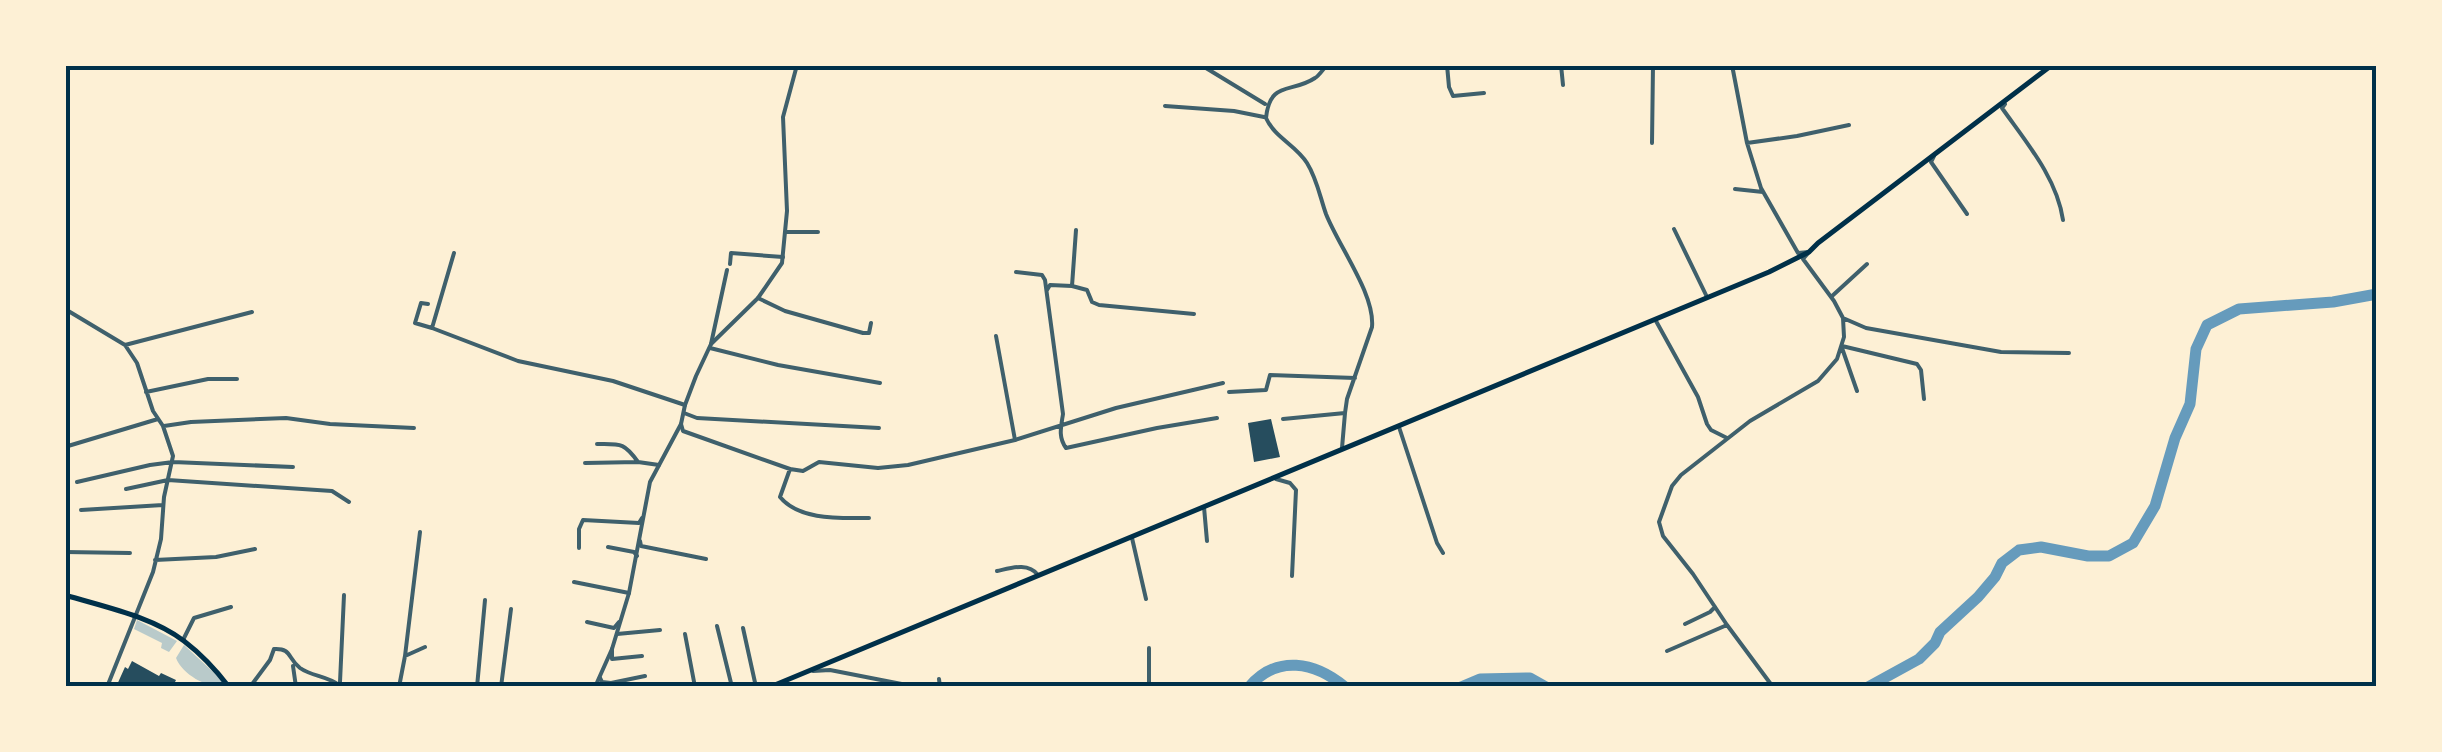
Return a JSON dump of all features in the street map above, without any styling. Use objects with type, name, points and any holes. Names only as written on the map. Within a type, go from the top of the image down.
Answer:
[{"type":"main road","points":[[770,687],[788,684],[1769,272],[1809,252],[2052,65]]},
{"type":"main road","points":[[65,595],[135,617],[183,640],[229,687]]},
{"type":"street","points":[[711,346],[758,298],[779,270],[787,212],[784,117],[798,65]]},
{"type":"street","points":[[1201,65],[1268,105]]},
{"type":"street","points":[[1327,65],[1316,78],[1276,93],[1266,118],[1274,132],[1308,165],[1328,218],[1369,302],[1372,328],[1345,413],[1343,450]]},
{"type":"street","points":[[1447,65],[1452,96],[1484,93]]},
{"type":"street","points":[[1562,65],[1563,85]]},
{"type":"street","points":[[1652,143],[1653,65]]},
{"type":"street","points":[[1732,65],[1747,143],[1763,192],[1798,253],[1809,252]]},
{"type":"street","points":[[2008,100],[2002,108],[2060,199],[2063,220]]},
{"type":"street","points":[[1164,106],[1234,111],[1266,118]]},
{"type":"street","points":[[1747,143],[1850,125]]},
{"type":"street","points":[[1937,152],[1931,162],[1967,214]]},
{"type":"street","points":[[1734,189],[1763,192]]},
{"type":"street","points":[[1674,229],[1707,297]]},
{"type":"street","points":[[1072,286],[1076,230]]},
{"type":"street","points":[[786,232],[818,232]]},
{"type":"street","points":[[1773,687],[1663,536],[1659,522],[1678,478],[1750,421],[1818,381],[1831,367],[1842,346],[1843,318],[1802,259],[1809,252]]},
{"type":"street","points":[[783,257],[730,253],[711,346],[685,406],[682,424],[683,431],[790,469],[802,471],[819,462],[898,467],[1015,440],[1098,412],[1223,383]]},
{"type":"street","points":[[432,328],[454,254]]},
{"type":"street","points":[[1830,297],[1867,264]]},
{"type":"street","points":[[1016,272],[1042,275],[1062,414],[1062,443],[1066,448],[1217,418]]},
{"type":"street","points":[[1046,290],[1050,285],[1072,286],[1087,290],[1092,302],[1099,304],[1194,314]]},
{"type":"street","points":[[758,298],[863,333],[868,332],[872,323]]},
{"type":"street","points":[[428,304],[421,303],[415,323],[518,361],[613,381],[685,406]]},
{"type":"street","points":[[65,308],[125,345],[138,363],[146,392],[174,456],[153,572],[108,687]]},
{"type":"street","points":[[125,345],[252,312]]},
{"type":"street","points":[[1656,318],[1708,424],[1727,438]]},
{"type":"street","points":[[1843,318],[1866,328],[2002,352],[2069,352]]},
{"type":"street","points":[[996,336],[1015,440]]},
{"type":"street","points":[[711,346],[778,365],[880,383]]},
{"type":"street","points":[[1842,346],[1857,391]]},
{"type":"street","points":[[1842,346],[1918,364],[1924,399]]},
{"type":"street","points":[[1230,392],[1266,390],[1270,375],[1355,378]]},
{"type":"street","points":[[146,392],[208,379],[237,379]]},
{"type":"street","points":[[684,413],[696,418],[879,428]]},
{"type":"street","points":[[1282,418],[1345,413]]},
{"type":"street","points":[[162,426],[286,418],[414,428]]},
{"type":"street","points":[[68,446],[158,419]]},
{"type":"street","points":[[596,687],[630,593],[650,482],[682,424]]},
{"type":"street","points":[[1399,427],[1443,553]]},
{"type":"street","points":[[597,444],[621,444],[638,462]]},
{"type":"street","points":[[77,482],[173,462],[293,467]]},
{"type":"street","points":[[585,462],[659,465]]},
{"type":"street","points":[[790,469],[780,497],[788,506],[828,519],[869,518]]},
{"type":"street","points":[[1274,479],[1290,482],[1296,490],[1292,576]]},
{"type":"street","points":[[126,489],[168,480],[332,490],[348,502]]},
{"type":"street","points":[[81,510],[163,505]]},
{"type":"street","points":[[1204,507],[1207,541]]},
{"type":"street","points":[[579,548],[583,520],[639,523],[642,518]]},
{"type":"street","points":[[399,687],[420,532]]},
{"type":"street","points":[[639,532],[641,546],[706,559]]},
{"type":"street","points":[[1132,538],[1146,599]]},
{"type":"street","points":[[608,547],[637,556]]},
{"type":"street","points":[[155,560],[216,557],[255,549]]},
{"type":"street","points":[[65,568],[67,552],[130,553]]},
{"type":"street","points":[[996,571],[1026,567],[1040,577]]},
{"type":"street","points":[[574,582],[630,593]]},
{"type":"street","points":[[339,686],[344,595]]},
{"type":"street","points":[[476,687],[485,600]]},
{"type":"street","points":[[183,640],[194,618],[231,607]]},
{"type":"street","points":[[1685,624],[1716,607]]},
{"type":"street","points":[[501,687],[510,609]]},
{"type":"street","points":[[586,622],[614,628],[622,618]]},
{"type":"street","points":[[1667,651],[1727,625]]},
{"type":"street","points":[[717,626],[732,687]]},
{"type":"street","points":[[743,628],[756,687]]},
{"type":"street","points":[[617,634],[660,630]]},
{"type":"street","points":[[685,634],[695,687]]},
{"type":"street","points":[[405,656],[425,647]]},
{"type":"street","points":[[1149,687],[1150,648]]},
{"type":"street","points":[[250,687],[274,649],[285,650],[292,662],[296,687]]},
{"type":"street","points":[[612,649],[612,659],[642,656]]},
{"type":"street","points":[[292,662],[339,686]]},
{"type":"street","points":[[812,671],[830,670],[917,687]]},
{"type":"street","points":[[600,678],[610,683],[645,676]]},
{"type":"street","points":[[939,679],[940,687]]},
{"type":"shaded area","points":[[137,620],[177,641],[169,652],[161,648],[162,643],[134,629]]},
{"type":"shaded area","points":[[184,645],[225,683],[223,687],[203,682],[184,670],[176,658]]},
{"type":"building","points":[[1271,419],[1280,457],[1254,462],[1248,423]]},
{"type":"building","points":[[132,661],[159,676],[161,673],[176,680],[184,687],[116,687]]},
{"type":"waterway","points":[[1868,687],[1919,659],[1940,632],[1978,597],[2002,563],[2019,550],[2041,547],[2109,556],[2133,543],[2155,506],[2175,438],[2190,404],[2196,349],[2207,325],[2239,309],[2333,302],[2377,294]]},
{"type":"waterway","points":[[1249,687],[1272,670],[1296,665],[1321,672],[1345,687]]},
{"type":"waterway","points":[[1461,687],[1480,679],[1530,678],[1546,687]]}]
